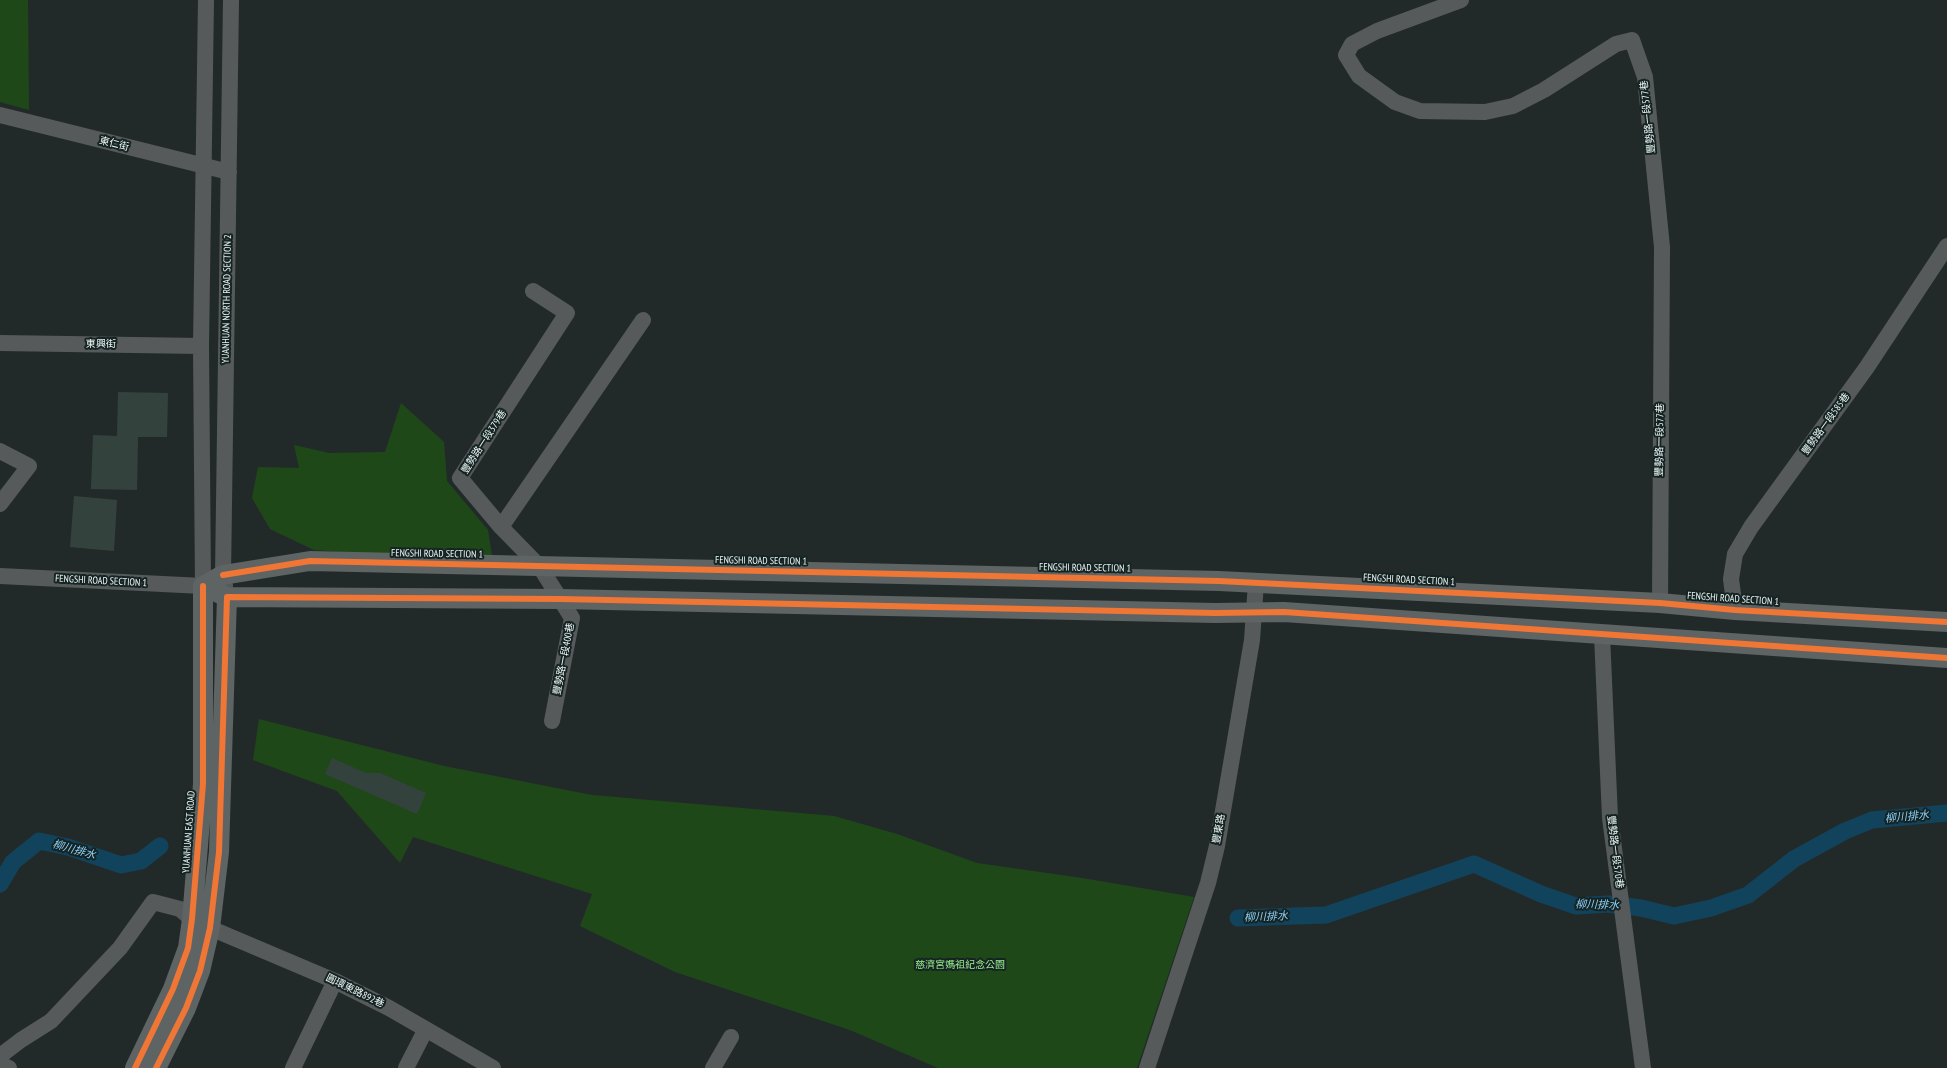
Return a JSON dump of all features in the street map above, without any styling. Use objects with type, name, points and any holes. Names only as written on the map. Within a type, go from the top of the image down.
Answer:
[{"type":"main road","name":"FENGSHI ROAD SECTION 1","points":[[203,586],[223,575],[310,561],[1256,583],[1660,603],[1735,610],[1947,622]]},
{"type":"main road","name":"FENGSHI ROAD SECTION 1","points":[[203,586],[227,597],[561,599],[1254,613],[1284,612],[1602,636],[1947,658]]},
{"type":"main road","name":"YUANHUAN EAST ROAD","points":[[135,1068],[173,989],[188,948],[192,919],[203,784],[203,586]]},
{"type":"main road","points":[[156,1068],[186,1008],[200,971],[210,928],[219,845],[227,597]]},
{"type":"street","points":[[203,586],[201,346],[206,0]]},
{"type":"street","name":"YUANHUAN NORTH ROAD SECTION 2","points":[[227,597],[223,575],[231,0]]},
{"type":"street","name":"豐勢路一段577巷","points":[[1461,0],[1377,31],[1352,44],[1346,55],[1359,76],[1395,102],[1420,111],[1485,112],[1513,106],[1544,90],[1616,44],[1632,40],[1645,77],[1662,247],[1660,603]]},
{"type":"street","name":"東仁街","points":[[0,115],[228,172]]},
{"type":"street","name":"豐勢路一段585巷","points":[[1735,610],[1731,578],[1735,554],[1751,527],[1867,367],[1947,246]]},
{"type":"street","name":"豐勢路一段379巷","points":[[533,290],[567,313],[460,478],[501,527],[540,567],[561,599]]},
{"type":"street","points":[[501,527],[643,320]]},
{"type":"street","name":"東興街","points":[[0,343],[201,346]]},
{"type":"street","points":[[0,451],[29,466],[0,504]]},
{"type":"street","name":"FENGSHI ROAD SECTION 1","points":[[0,576],[203,586]]},
{"type":"street","name":"豐東路","points":[[1147,1068],[1208,883],[1217,846],[1252,640],[1256,583]]},
{"type":"street","name":"豐勢路一段400巷","points":[[552,721],[572,618],[561,599]]},
{"type":"street","name":"豐勢路一段570巷","points":[[1602,636],[1610,818],[1643,1068]]},
{"type":"street","points":[[0,1056],[51,1021],[120,948],[153,902],[180,909],[192,919]]},
{"type":"street","name":"圓環東路892巷","points":[[210,928],[335,981],[388,1008],[493,1068]]},
{"type":"street","points":[[293,1068],[335,981]]},
{"type":"street","points":[[406,1068],[426,1029]]},
{"type":"street","points":[[713,1068],[731,1037]]},
{"type":"street","points":[[0,1064],[9,1068]]},
{"type":"green space","points":[[0,0],[28,0],[29,110],[0,102]]},
{"type":"green space","points":[[401,403],[444,442],[447,481],[488,530],[492,556],[395,556],[314,550],[270,529],[252,498],[258,467],[299,468],[294,445],[329,453],[385,452]]},
{"type":"green space","name":"慈濟宮媽祖紀念公園","points":[[259,719],[444,766],[592,795],[834,816],[897,834],[977,863],[1082,878],[1194,897],[1137,1068],[938,1068],[850,1030],[675,972],[580,926],[592,894],[413,837],[400,863],[337,791],[253,760]]},
{"type":"building","points":[[118,392],[168,393],[167,437],[138,437],[137,490],[91,489],[93,435],[117,436]]},
{"type":"building","points":[[74,496],[117,500],[114,551],[70,547]]},
{"type":"building","points":[[332,758],[366,773],[380,773],[426,793],[417,814],[325,774]]},
{"type":"waterway","name":"柳川排水","points":[[1238,918],[1326,915],[1474,864],[1541,894],[1576,906],[1609,904],[1641,908],[1674,916],[1711,908],[1748,895],[1794,859],[1845,831],[1872,820],[1947,813]]},
{"type":"waterway","name":"柳川排水","points":[[0,884],[13,862],[39,841],[68,847],[121,865],[141,861],[160,846]]},
{"type":"cycle path","points":[[223,575],[310,561],[1219,581],[1660,603],[1735,610],[1947,622]]},
{"type":"cycle path","points":[[135,1068],[173,989],[188,948],[192,919],[203,784],[203,586]]},
{"type":"cycle path","points":[[156,1068],[186,1008],[200,971],[210,928],[219,852],[227,597],[561,599],[1215,613],[1284,612],[1947,658]]}]
